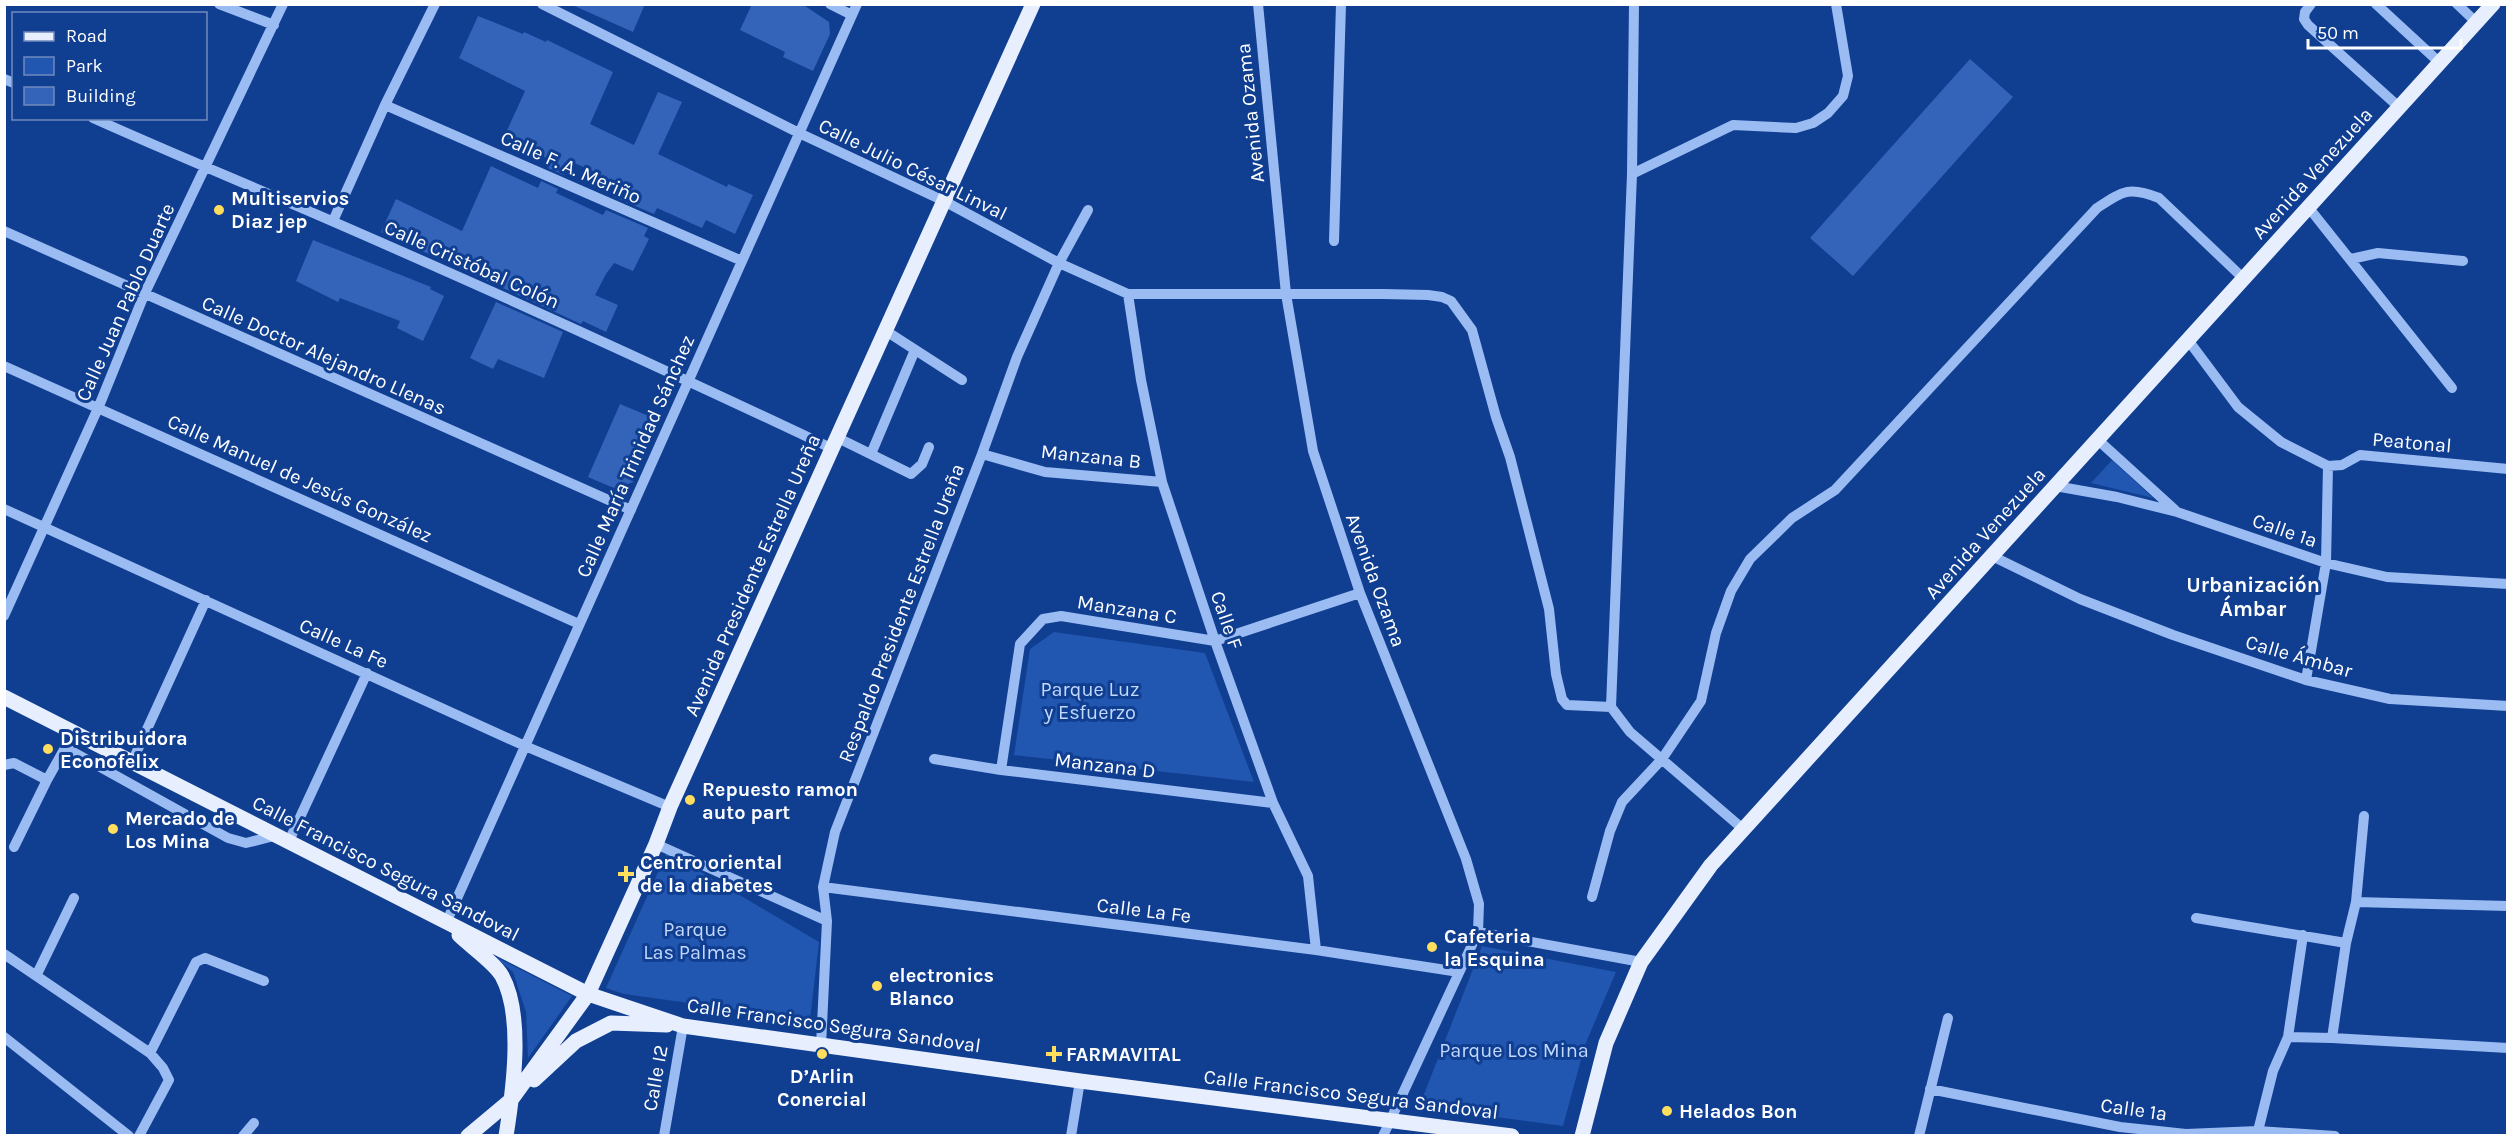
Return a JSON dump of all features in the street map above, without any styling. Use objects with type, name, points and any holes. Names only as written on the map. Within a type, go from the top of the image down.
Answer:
[{"type":"main road","name":"Avenida Presidente Estrella Ureña","points":[[468,1136],[512,1100],[588,994],[656,844],[670,807],[1033,4]]},
{"type":"main road","name":"Avenida Venezuela","points":[[1582,1136],[1606,1043],[1641,962],[1710,865],[2493,4]]},
{"type":"main road","name":"Calle Francisco Segura Sandoval","points":[[4,697],[588,994],[683,1026],[1080,1081],[1512,1136]]},
{"type":"main road","points":[[446,923],[502,975],[515,1013],[512,1100],[506,1136]]},
{"type":"main road","points":[[512,1100],[576,1041],[611,1023],[683,1026]]},
{"type":"street","points":[[219,4],[274,26]]},
{"type":"street","name":"Calle Juan Pablo Duarte","points":[[4,616],[99,406],[144,295],[283,4]]},
{"type":"street","points":[[333,221],[385,105],[435,4]]},
{"type":"street","name":"Calle Julio César Linval","points":[[542,4],[799,133],[944,201],[1059,263],[1128,294],[1442,297],[1451,301],[1472,330],[1523,502],[1549,609],[1556,674],[1562,699],[1567,705],[1611,707]]},
{"type":"street","points":[[830,4],[852,15]]},
{"type":"street","name":"Calle María Trinidad Sánchez","points":[[446,923],[857,4]]},
{"type":"street","name":"Avenida Ozama","points":[[1258,4],[1286,294],[1313,452],[1360,593],[1466,859],[1479,904],[1478,932],[1383,1136]]},
{"type":"street","points":[[1334,241],[1341,4]]},
{"type":"street","points":[[1634,4],[1632,174],[1611,707],[1630,732],[1743,829]]},
{"type":"street","points":[[1632,174],[1733,125],[1796,128],[1813,123],[1828,113],[1843,96],[1848,76],[1836,4]]},
{"type":"street","points":[[2311,4],[2305,12],[2304,19],[2308,24],[2400,108]]},
{"type":"street","points":[[2376,4],[2440,63]]},
{"type":"street","points":[[2457,4],[2477,23]]},
{"type":"street","name":"Calle F. A. Meriño","points":[[385,105],[742,261]]},
{"type":"street","name":"Calle Cristóbal Colón","points":[[97,120],[205,169],[333,221],[688,381],[835,444],[871,454],[911,474],[922,464],[929,447]]},
{"type":"street","points":[[1592,897],[1610,831],[1622,802],[1662,759],[1701,701],[1716,633],[1731,591],[1750,559],[1792,518],[1835,490],[2097,208],[2124,191],[2142,191],[2159,198],[2244,279]]},
{"type":"street","points":[[2309,208],[2452,388]]},
{"type":"street","name":"Respaldo Presidente Estrella Ureña","points":[[821,1046],[827,921],[823,888],[835,831],[982,454],[1017,357],[1059,263],[1088,210]]},
{"type":"street","name":"Calle Doctor Alejandro Llenas","points":[[4,231],[631,510]]},
{"type":"street","points":[[2350,259],[2378,253],[2463,261]]},
{"type":"street","name":"Calle F","points":[[1128,294],[1162,482],[1215,641],[1273,803],[1308,876],[1316,950]]},
{"type":"street","points":[[886,331],[962,380]]},
{"type":"street","points":[[2188,340],[2238,407],[2281,442],[2328,466],[2326,563],[2306,680]]},
{"type":"street","points":[[871,454],[915,350]]},
{"type":"street","name":"Calle Manuel de Jesús González","points":[[4,366],[99,406],[579,624]]},
{"type":"street","points":[[2098,440],[2177,512]]},
{"type":"street","name":"Manzana B","points":[[982,454],[1045,472],[1162,482]]},
{"type":"street","name":"Peatonal","points":[[2328,466],[2342,465],[2360,455],[2508,469]]},
{"type":"street","name":"Calle 1a","points":[[2055,486],[2116,496],[2177,512],[2326,563],[2387,577],[2508,584]]},
{"type":"street","name":"Calle La Fe","points":[[4,509],[367,672],[525,746],[670,807]]},
{"type":"street","name":"Calle Ámbar","points":[[1992,556],[2080,599],[2173,635],[2306,680],[2390,699],[2508,706]]},
{"type":"street","name":"Manzana C","points":[[1001,770],[1020,644],[1043,619],[1061,616],[1215,641],[1360,593]]},
{"type":"street","points":[[132,762],[206,600]]},
{"type":"street","points":[[66,748],[228,838],[254,843],[284,838],[367,672]]},
{"type":"street","points":[[14,848],[47,780],[74,732]]},
{"type":"street","name":"Manzana D","points":[[934,759],[1001,770],[1273,803]]},
{"type":"street","points":[[4,765],[14,764],[47,780]]},
{"type":"street","points":[[2332,1038],[2346,943],[2356,902],[2364,816]]},
{"type":"street","points":[[656,844],[827,921]]},
{"type":"street","name":"Calle La Fe","points":[[823,888],[1316,950],[1459,972]]},
{"type":"street","points":[[37,974],[74,898]]},
{"type":"street","points":[[2356,902],[2508,906]]},
{"type":"street","points":[[2196,918],[2346,943]]},
{"type":"street","points":[[1478,932],[1641,962]]},
{"type":"street","points":[[2257,1133],[2273,1071],[2288,1037],[2302,935]]},
{"type":"street","points":[[4,954],[37,974],[150,1053],[163,1068],[170,1080],[139,1136]]},
{"type":"street","points":[[150,1053],[196,962],[200,959],[205,958],[264,981]]},
{"type":"street","points":[[1920,1136],[1948,1018]]},
{"type":"street","name":"Calle I2","points":[[664,1136],[683,1026]]},
{"type":"street","points":[[4,1036],[129,1136]]},
{"type":"street","points":[[2288,1037],[2508,1048]]},
{"type":"street","points":[[1071,1136],[1080,1081]]},
{"type":"street","name":"Calle 1a","points":[[1930,1089],[2120,1127],[2186,1134],[2257,1133],[2335,1136]]},
{"type":"street","points":[[243,1136],[254,1123]]},
{"type":"green space","points":[[2112,460],[2153,498],[2091,483]]},
{"type":"green space","name":"Parque Luz y Esfuerzo","points":[[1054,632],[1205,653],[1254,782],[1014,755],[1030,649]]},
{"type":"green space","name":"Parque Las Palmas","points":[[667,852],[819,942],[810,1020],[624,994],[606,988]]},
{"type":"green space","name":"Parque Los Mina","points":[[1482,946],[1616,972],[1585,1045],[1563,1126],[1419,1107]]},
{"type":"green space","points":[[492,955],[572,996],[528,1058],[526,1012],[513,972]]},
{"type":"building","points":[[570,4],[645,4],[633,32]]},
{"type":"building","points":[[752,4],[802,4],[829,22],[830,34],[813,71],[783,57],[785,52],[740,30]]},
{"type":"building","points":[[478,16],[546,42],[547,40],[613,72],[590,124],[634,145],[658,92],[682,102],[658,154],[727,187],[728,184],[753,195],[735,234],[706,220],[702,228],[657,208],[654,214],[612,196],[617,184],[598,176],[599,174],[570,161],[564,175],[548,168],[551,160],[504,137],[525,91],[459,58]]},
{"type":"building","points":[[1970,59],[2013,97],[1853,276],[1810,238]]},
{"type":"building","points":[[491,166],[538,188],[541,181],[558,189],[556,193],[603,215],[606,210],[648,228],[644,236],[649,239],[633,271],[614,263],[595,295],[618,305],[606,332],[583,321],[581,324],[381,232],[396,199],[462,231]]},
{"type":"building","points":[[313,240],[431,287],[430,289],[444,296],[423,341],[397,328],[400,321],[340,298],[338,302],[296,281]]},
{"type":"building","points":[[496,302],[563,332],[544,378],[498,359],[493,369],[470,358]]},
{"type":"building","points":[[620,404],[658,420],[633,482],[616,489],[588,477]]},
{"type":"place","name":"Multiservios Diaz jep","points":[[219,210]]},
{"type":"place","name":"Distribuidora Econofelix","points":[[48,749]]},
{"type":"place","name":"Repuesto ramon auto part","points":[[690,800]]},
{"type":"place","name":"Mercado de Los Mina","points":[[113,829]]},
{"type":"place","name":"Centro oriental de la diabetes","points":[[626,874]]},
{"type":"place","name":"Cafeteria la Esquina","points":[[1432,947]]},
{"type":"place","name":"electronics Blanco","points":[[877,986]]},
{"type":"place","name":"D’Arlin Conercial","points":[[822,1054]]},
{"type":"place","name":"FARMAVITAL","points":[[1054,1054]]},
{"type":"place","name":"Helados Bon","points":[[1667,1111]]},
{"type":"district","name":"Urbanización Ámbar","points":[[2253,597]]}]
